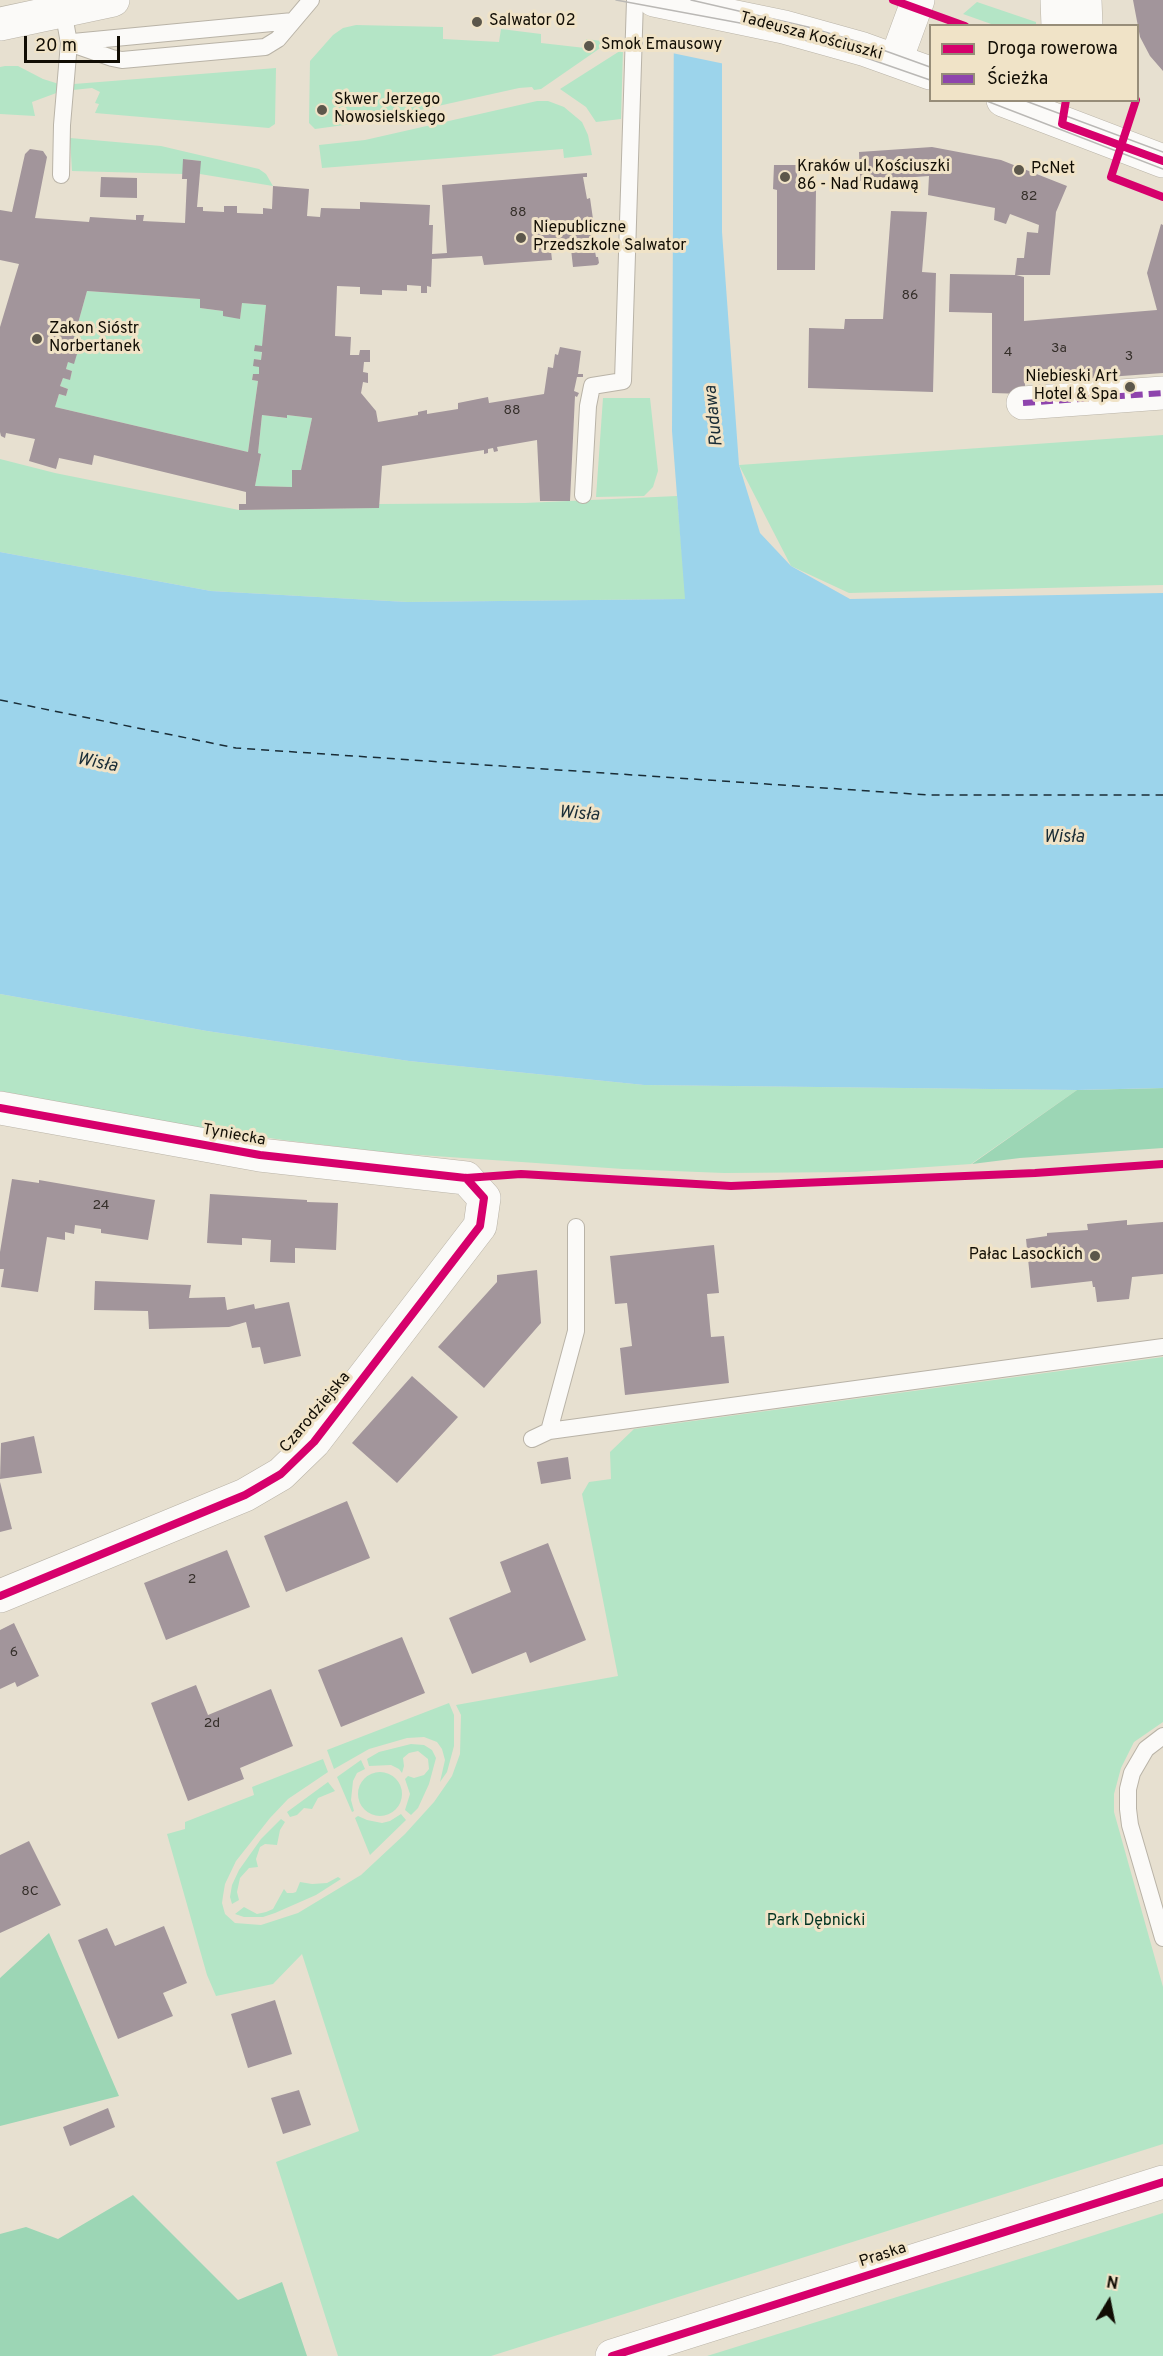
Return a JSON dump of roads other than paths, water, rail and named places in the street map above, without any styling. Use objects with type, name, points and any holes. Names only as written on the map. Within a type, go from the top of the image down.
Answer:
[{"type":"street","points":[[0,24],[113,0]]},
{"type":"street","name":"Tadeusza Kościuszki","points":[[654,0],[784,27],[896,60],[929,73]]},
{"type":"street","points":[[896,60],[918,0]]},
{"type":"street","points":[[1057,0],[1058,24]]},
{"type":"street","points":[[1085,0],[1086,24]]},
{"type":"street","points":[[1013,102],[1064,112],[1163,161]]},
{"type":"street","points":[[1023,403],[1163,393]]},
{"type":"street","name":"Tyniecka","points":[[0,1108],[260,1155],[466,1178]]},
{"type":"street","name":"Czarodziejska","points":[[0,1596],[245,1495],[281,1474],[314,1442],[480,1226],[484,1198],[466,1178]]},
{"type":"street","name":"Praska","points":[[612,2356],[1163,2182]]},
{"type":"lane","points":[[69,43],[122,60],[265,47],[278,39],[311,0]]},
{"type":"lane","points":[[583,495],[588,406],[592,386],[623,381],[635,0]]},
{"type":"lane","points":[[61,175],[69,43],[63,10]]},
{"type":"lane","points":[[69,43],[293,21]]},
{"type":"lane","points":[[549,1431],[576,1331],[576,1227]]},
{"type":"lane","points":[[532,1439],[549,1431],[1163,1347]]},
{"type":"lane","points":[[1163,1736],[1146,1749],[1139,1759],[1128,1789],[1130,1824],[1163,1938]]},
{"type":"water","points":[[674,0],[722,0],[722,232],[739,465],[760,533],[791,566],[850,599],[1163,593],[1163,1088],[1077,1090],[644,1085],[409,1061],[207,1031],[0,994],[0,552],[211,591],[407,602],[685,599],[672,431]]},
{"type":"tram line","points":[[616,0],[740,23],[861,56],[929,80]]},
{"type":"tram line","points":[[691,0],[808,27],[869,45],[929,67]]},
{"type":"tram line","points":[[989,102],[1163,169]]},
{"type":"tram line","points":[[1028,102],[1163,152]]},
{"type":"place","name":"Salwator 02","points":[[477,22]]},
{"type":"place","name":"Smok Emausowy","points":[[589,46]]},
{"type":"place","name":"Skwer Jerzego Nowosielskiego","points":[[322,110]]},
{"type":"place","name":"PcNet","points":[[1019,170]]},
{"type":"place","name":"Kraków ul. Kościuszki 86 - Nad Rudawą","points":[[785,177]]},
{"type":"place","name":"Niepubliczne Przedszkole Salwator","points":[[521,238]]},
{"type":"place","name":"Zakon Sióstr Norbertanek","points":[[37,339]]},
{"type":"place","name":"Niebieski Art Hotel & Spa","points":[[1130,387]]},
{"type":"place","name":"Pałac Lasockich","points":[[1095,1256]]},
{"type":"water label","name":"Rudawa","points":[[715,416]]},
{"type":"water label","name":"Wisła","points":[[97,764]]},
{"type":"water label","name":"Wisła","points":[[579,815]]},
{"type":"water label","name":"Wisła","points":[[1064,838]]},
{"type":"park label","name":"Park Dębnicki","points":[[816,1922]]}]
